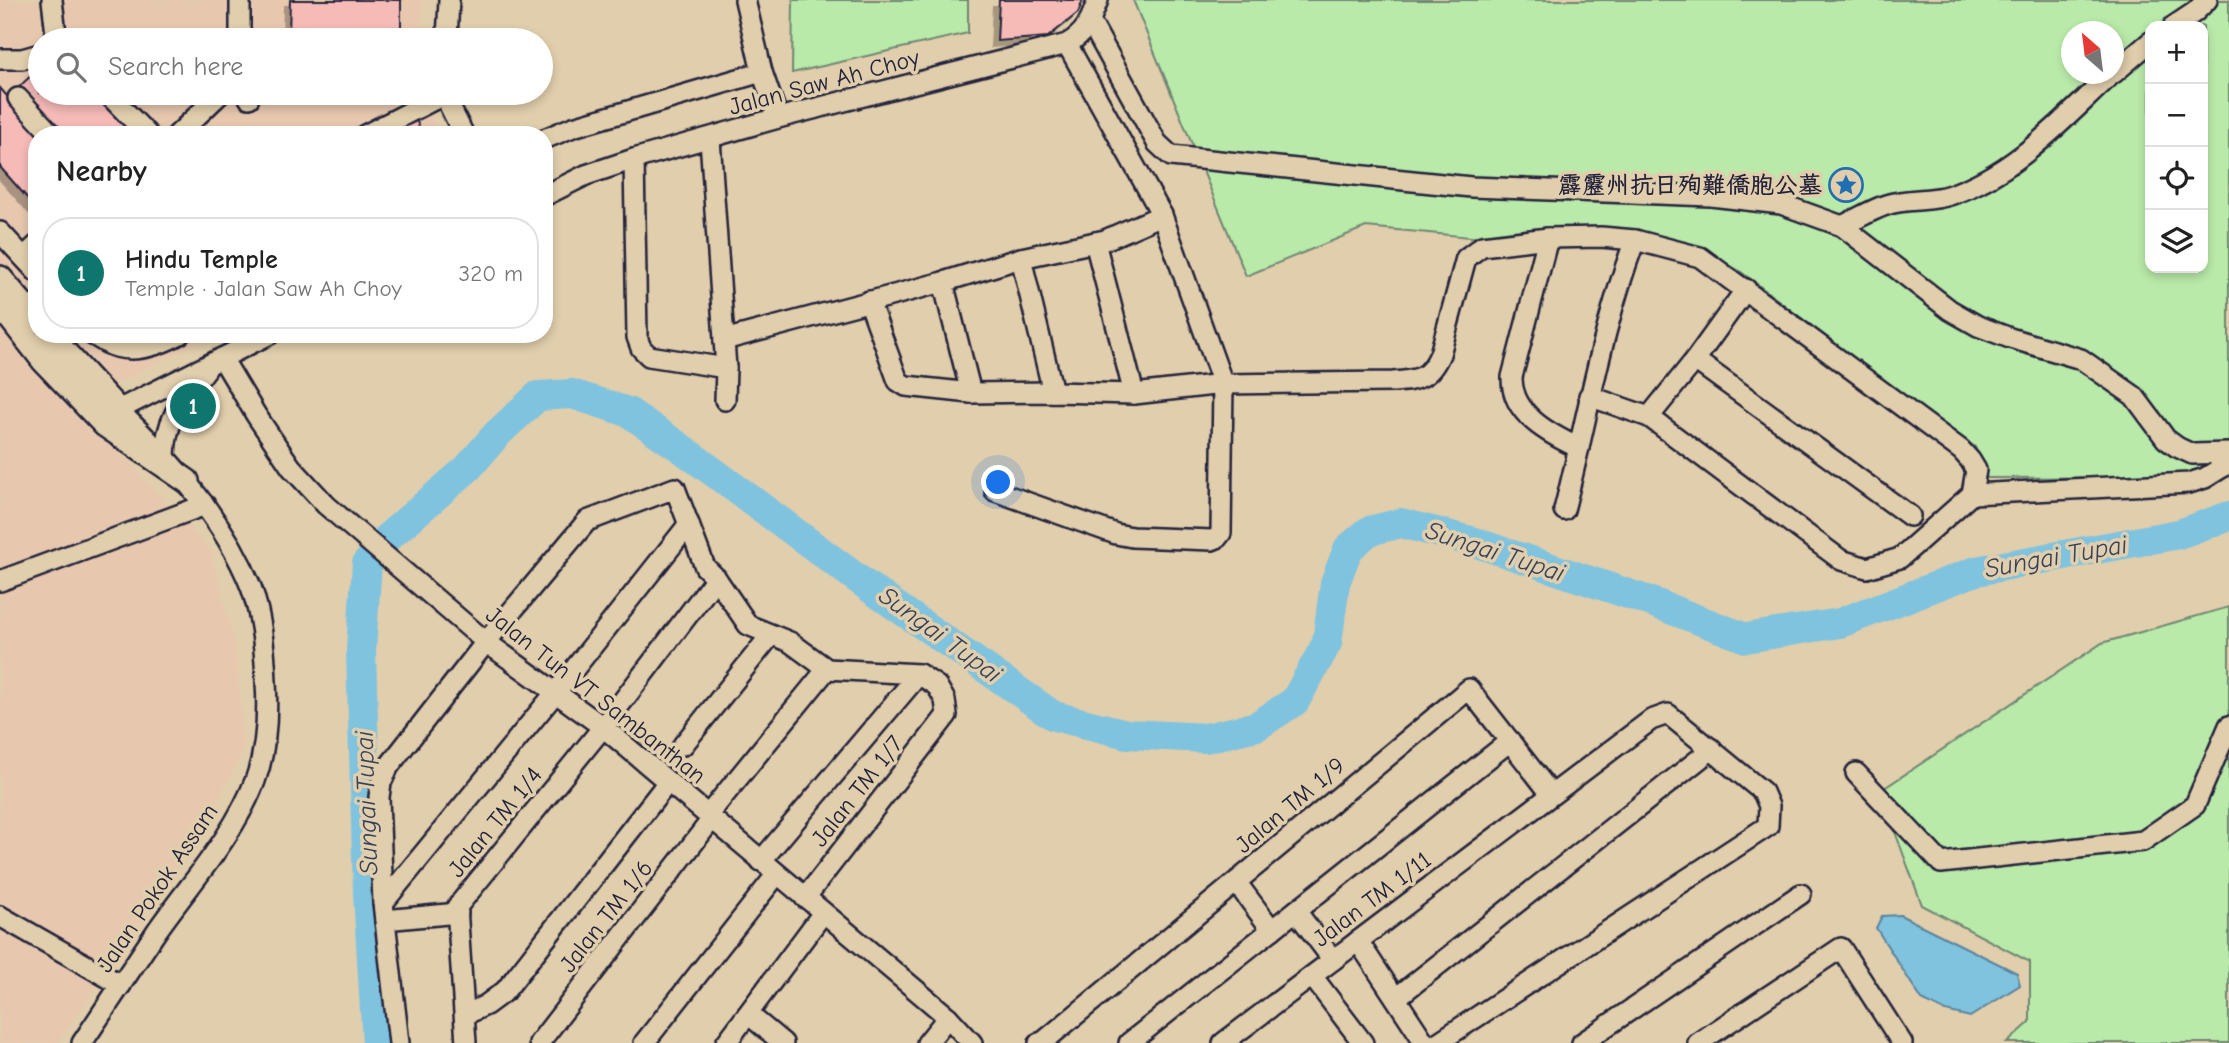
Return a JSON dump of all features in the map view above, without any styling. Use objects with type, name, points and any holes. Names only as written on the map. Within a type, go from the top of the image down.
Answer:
[{"type":"main road","points":[[0,278],[28,311]]},
{"type":"main road","points":[[0,301],[28,341]]},
{"type":"main road","points":[[30,343],[105,425],[187,481]]},
{"type":"main road","points":[[56,343],[118,410]]},
{"type":"street","points":[[52,0],[55,28]]},
{"type":"street","points":[[240,0],[240,28]]},
{"type":"street","points":[[447,28],[449,0]]},
{"type":"street","points":[[745,0],[762,72],[778,118]]},
{"type":"street","name":"Jalan Saw Ah Choy","points":[[553,192],[586,175],[634,159],[778,118],[1067,44],[1081,35],[1090,22],[1098,0]]},
{"type":"street","points":[[2182,21],[2207,0]]},
{"type":"street","points":[[1090,22],[1157,143],[1171,156],[1471,187],[1711,196],[1781,204],[1842,226],[1950,310],[1978,326],[2081,359],[2134,396],[2165,439],[2177,447],[2192,454],[2229,453]]},
{"type":"street","points":[[995,491],[1116,534],[1132,537],[1212,540],[1222,533],[1223,384],[1162,215],[1067,44]]},
{"type":"street","points":[[2124,64],[2145,46]]},
{"type":"street","points":[[0,59],[28,57]]},
{"type":"street","points":[[553,135],[573,127],[762,72]]},
{"type":"street","points":[[1842,226],[1887,205],[1947,196],[1983,181],[2031,148],[2101,84]]},
{"type":"street","points":[[18,98],[44,126]]},
{"type":"street","points":[[119,105],[139,126]]},
{"type":"street","points":[[187,126],[209,105]]},
{"type":"street","points":[[383,126],[424,105]]},
{"type":"street","points":[[450,105],[460,126]]},
{"type":"street","points":[[710,139],[726,368],[725,400]]},
{"type":"street","points":[[634,159],[637,337],[641,348],[649,356],[726,368]]},
{"type":"street","points":[[724,340],[943,282],[1021,258],[1095,242],[1162,215]]},
{"type":"street","points":[[0,232],[28,250]]},
{"type":"street","points":[[869,301],[898,381],[906,386],[971,393],[1134,394],[1223,384],[1419,380],[1436,365],[1466,258],[1482,246],[1548,238],[1601,237],[1636,240],[1700,257],[1961,450],[1976,470],[1972,494]]},
{"type":"street","points":[[1548,238],[1511,387],[1514,397],[1545,431],[1579,448]]},
{"type":"street","points":[[1564,510],[1590,397],[1626,264],[1636,240]]},
{"type":"street","points":[[1095,242],[1134,394]]},
{"type":"street","points":[[1021,258],[1053,392]]},
{"type":"street","points":[[943,282],[971,393]]},
{"type":"street","points":[[1648,417],[1695,360],[1746,289]]},
{"type":"street","points":[[108,343],[115,347],[141,349],[160,343]]},
{"type":"street","points":[[118,410],[253,343]]},
{"type":"street","points":[[1695,360],[1910,516]]},
{"type":"street","points":[[166,456],[166,436],[171,419],[216,362]]},
{"type":"street","name":"Jalan Tun VT Sambanthan","points":[[216,362],[291,467],[326,505],[486,642],[603,727],[948,1017],[971,1043]]},
{"type":"street","points":[[1590,397],[1648,417],[1841,560],[1867,568],[1900,558],[1972,494],[2189,483],[2206,478],[2229,463]]},
{"type":"street","name":"Jalan Pokok Assam","points":[[82,1043],[156,932],[229,832],[255,780],[264,741],[267,694],[264,646],[251,589],[231,547],[187,481],[166,456],[118,410]]},
{"type":"street","points":[[399,1043],[384,912],[379,797],[381,783],[389,766],[486,642],[587,521],[675,488],[705,567],[716,578],[748,625],[790,642],[827,669],[919,674]]},
{"type":"street","points":[[0,581],[205,505]]},
{"type":"street","points":[[384,912],[688,524]]},
{"type":"street","name":"Jalan TM 1/4","points":[[467,1043],[457,907],[603,727],[716,578]]},
{"type":"street","points":[[683,745],[771,635]]},
{"type":"street","name":"Jalan TM 1/6","points":[[539,1043],[710,817],[827,669]]},
{"type":"street","points":[[761,861],[919,674]]},
{"type":"street","name":"Jalan TM 1/7","points":[[805,898],[947,715],[945,700],[937,686],[919,674]]},
{"type":"street","name":"Jalan TM 1/9","points":[[1042,1043],[1469,689],[1551,794]]},
{"type":"street","name":"Jalan TM 1/11","points":[[1223,1043],[1651,720],[1668,714],[1712,749]]},
{"type":"street","points":[[1856,773],[1941,863],[2143,841],[2195,805],[2229,726]]},
{"type":"street","points":[[1129,1043],[1510,741]]},
{"type":"street","points":[[1396,998],[1712,749],[1763,792],[1769,806],[1768,826],[1449,1040]]},
{"type":"street","points":[[464,1015],[486,1005],[505,991],[668,782]]},
{"type":"street","points":[[644,1043],[777,874]]},
{"type":"street","points":[[1236,882],[1272,930]]},
{"type":"street","points":[[1581,1043],[1801,894]]},
{"type":"street","points":[[1296,911],[1334,960]]},
{"type":"street","points":[[384,912],[458,913]]},
{"type":"street","points":[[726,1043],[823,913]]},
{"type":"street","points":[[0,916],[121,985]]},
{"type":"street","points":[[1358,941],[1426,1043]]},
{"type":"street","points":[[1698,1043],[1841,948],[1902,1043]]},
{"type":"street","points":[[1312,976],[1357,1041]]},
{"type":"street","points":[[748,1014],[783,1043]]},
{"type":"street","points":[[926,1043],[948,1017]]},
{"type":"shaded area","points":[[0,0],[290,0],[289,28],[28,28],[28,79],[19,88],[28,98],[28,105],[35,105],[54,126],[33,126],[0,88]]},
{"type":"shaded area","points":[[401,0],[423,0],[421,28],[400,28]]},
{"type":"shaded area","points":[[106,105],[426,105],[436,126],[418,126],[415,120],[403,126],[125,126]]},
{"type":"shaded area","points":[[0,167],[28,199],[28,298],[0,267]]},
{"type":"shaded area","points":[[0,325],[211,551],[236,649],[244,749],[210,817],[58,1043],[0,1043]]},
{"type":"shaded area","points":[[69,343],[197,343],[109,387]]},
{"type":"green space","points":[[793,0],[968,0],[968,33],[792,73]]},
{"type":"green space","points":[[1133,0],[2229,0],[2229,477],[1987,478],[1975,447],[1890,386],[1740,271],[1694,246],[1481,238],[1366,227],[1246,276]]},
{"type":"green space","points":[[2229,607],[2229,1043],[2007,1043],[2030,1022],[2030,962],[1922,905],[1880,791],[2102,643]]},
{"type":"water","points":[[1900,915],[2017,973],[2020,985],[1970,1017],[1942,1010],[1922,1000],[1876,928],[1882,916]]},
{"type":"building","points":[[290,0],[401,0],[401,28],[289,28]]},
{"type":"building","points":[[999,0],[1083,0],[1078,13],[1048,37],[997,41]]},
{"type":"building","points":[[28,78],[28,97],[19,87]]},
{"type":"building","points":[[0,88],[33,126],[28,126],[28,199],[0,167]]},
{"type":"building","points":[[35,105],[106,105],[125,126],[54,126]]},
{"type":"building","points":[[416,119],[419,126],[402,126]]},
{"type":"waterway","name":"Sungai Tupai","points":[[388,537],[468,468],[496,435],[538,396],[572,394],[628,412],[870,588],[1054,716],[1127,734],[1206,738],[1257,726],[1295,701],[1327,643],[1335,583],[1348,549],[1369,531],[1401,523],[1471,541],[1649,601],[1746,638],[1840,623],[1976,571],[2179,534],[2229,516]]},
{"type":"waterway","name":"Sungai Tupai","points":[[367,563],[361,650],[368,893],[377,1043]]},
{"type":"place","name":"霹靂州抗日殉難僑胞公墓","points":[[1846,185]]},
{"type":"place","name":"Hindu Temple","points":[[193,406]]}]
